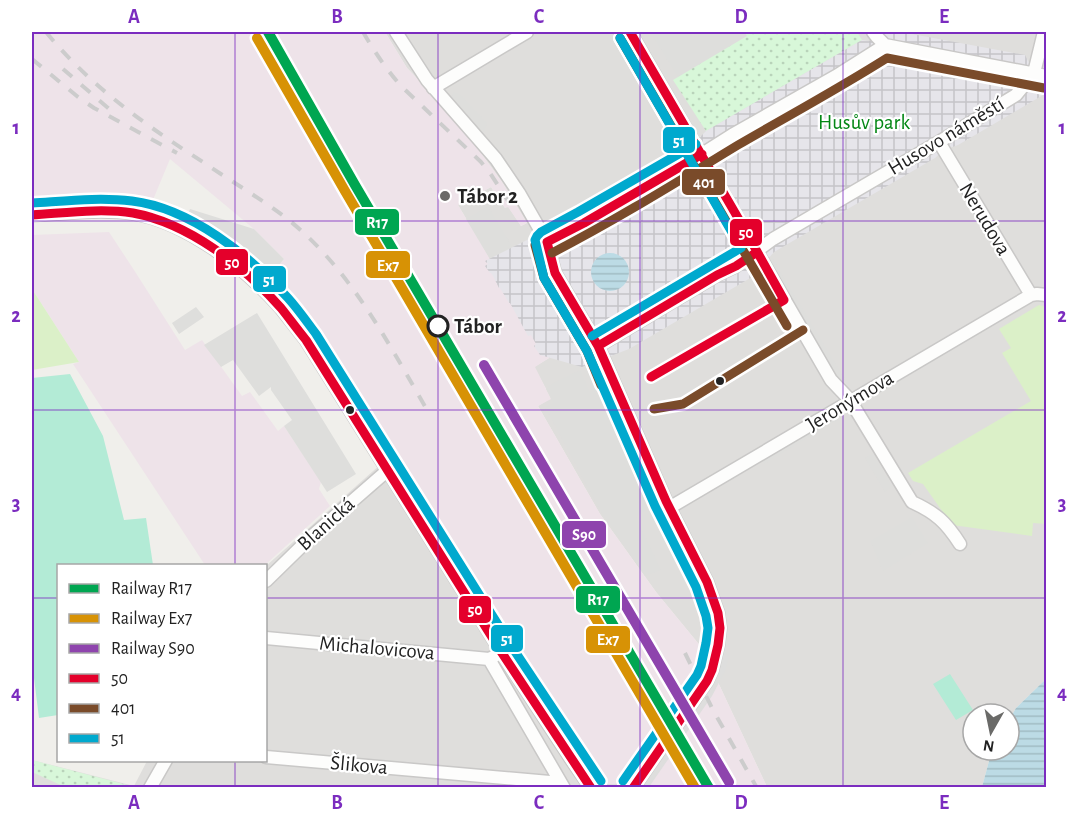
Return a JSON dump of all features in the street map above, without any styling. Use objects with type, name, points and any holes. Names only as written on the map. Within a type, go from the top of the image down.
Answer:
[{"type":"street","points":[[396,32],[433,88],[496,159],[547,242],[555,273],[598,346],[669,508],[707,582],[718,613],[720,628],[718,645],[707,681],[633,788]]},
{"type":"street","points":[[433,88],[527,32]]},
{"type":"street","points":[[630,32],[831,380],[850,400],[912,502],[926,508],[941,520],[950,528],[960,544]]},
{"type":"street","points":[[547,242],[584,223],[885,45],[873,32]]},
{"type":"street","points":[[1040,74],[1044,32]]},
{"type":"street","name":"Husovo náměstí","points":[[885,45],[1040,74]]},
{"type":"street","name":"Husovo náměstí","points":[[598,346],[736,266],[773,239],[1016,95],[1040,74]]},
{"type":"street","name":"Nerudova","points":[[939,142],[1031,295]]},
{"type":"street","points":[[32,215],[114,212],[147,216],[175,226],[242,270],[280,307],[306,340],[502,653],[591,788]]},
{"type":"street","points":[[1031,295],[1047,295]]},
{"type":"street","name":"Jeronýmova","points":[[669,508],[1031,295]]},
{"type":"street","name":"Blanická","points":[[267,580],[311,537],[388,470]]},
{"type":"street","name":"Michalovicova","points":[[267,638],[489,659]]},
{"type":"street","points":[[502,653],[489,659],[562,785]]},
{"type":"street","name":"Šlikova","points":[[267,757],[562,785]]},
{"type":"street","points":[[150,788],[164,762]]},
{"type":"shaded area","points":[[32,32],[385,32],[407,68],[457,120],[502,182],[527,223],[521,226],[491,187],[458,205],[549,358],[535,367],[551,399],[538,406],[600,514],[656,592],[702,648],[767,787],[597,787],[487,614],[336,368],[287,300],[267,279],[284,259],[254,229],[170,159],[150,207],[139,203],[32,206]]},
{"type":"shaded area","points":[[385,32],[1046,32],[1046,679],[1021,703],[961,702],[961,762],[989,762],[982,787],[767,787],[702,648],[656,592],[600,514],[538,406],[551,398],[534,367],[549,358],[458,205],[491,187],[505,208],[508,206],[521,226],[527,223],[502,182],[457,120],[407,68]]},
{"type":"shaded area","points":[[650,32],[689,32],[693,38],[703,32],[744,32],[747,36],[678,77]]},
{"type":"shaded area","points":[[882,32],[901,32],[1025,55],[1043,95],[958,145],[944,150],[935,158],[774,252],[752,277],[629,349],[582,367],[540,355],[531,335],[528,336],[510,303],[485,266],[488,264],[485,261],[553,227],[685,149],[706,131],[862,40],[869,41]]},
{"type":"shaded area","points":[[453,92],[460,94],[487,123],[483,134],[451,99]]},
{"type":"shaded area","points":[[488,206],[516,253],[494,266],[466,219]]},
{"type":"shaded area","points":[[190,209],[254,229],[284,259],[267,279],[256,271],[262,269],[261,262],[254,267],[228,241],[216,238],[221,233],[220,230],[207,226],[201,232],[185,222]]},
{"type":"shaded area","points":[[109,232],[185,350],[202,340],[242,396],[250,392],[278,431],[284,426],[321,482],[319,489],[330,506],[266,564],[204,564],[73,364],[79,362],[32,289],[32,235]]},
{"type":"shaded area","points":[[772,258],[846,381],[842,384],[769,263]]},
{"type":"shaded area","points":[[196,307],[204,317],[179,334],[172,323]]},
{"type":"shaded area","points":[[257,313],[356,474],[327,492],[284,426],[292,420],[271,387],[259,396],[233,360],[221,367],[204,345]]},
{"type":"shaded area","points":[[580,370],[590,392],[602,386],[654,499],[647,509],[636,517],[661,570],[645,576],[602,514],[545,407],[553,403],[546,389],[553,383]]},
{"type":"shaded area","points":[[832,412],[837,420],[764,464],[759,458]]},
{"type":"shaded area","points":[[873,453],[892,486],[885,492],[865,458]]},
{"type":"shaded area","points":[[390,456],[597,787],[32,788],[32,760],[134,786],[146,762],[267,762],[267,565]]},
{"type":"shaded area","points":[[912,517],[928,543],[883,571],[870,541]]},
{"type":"green space","name":"Husův park","points":[[744,32],[857,32],[862,40],[706,131],[673,80],[747,36]]},
{"type":"green space","points":[[32,289],[79,362],[32,370]]},
{"type":"green space","points":[[1039,305],[1046,307],[1046,524],[1033,523],[1032,536],[952,525],[923,484],[913,481],[908,473],[1031,401],[1002,353],[1011,348],[999,329]]},
{"type":"green space","points":[[70,374],[103,436],[124,520],[146,518],[153,564],[57,564],[57,715],[39,718],[32,662],[32,378]]},
{"type":"green space","points":[[950,674],[968,702],[961,702],[961,717],[956,720],[933,684]]},
{"type":"green space","points":[[32,760],[131,786],[131,788],[65,787],[32,772]]},
{"type":"water","points":[[610,253],[624,258],[629,272],[624,286],[610,291],[596,286],[591,272],[596,258]]},
{"type":"water","points":[[1046,679],[1046,787],[982,787],[989,762],[1021,762],[1021,703]]},
{"type":"pier","points":[[710,635],[729,657],[726,669],[712,696],[649,787],[604,787],[600,782],[615,784],[623,782],[630,776],[685,698],[706,660]]},
{"type":"railway","points":[[46,32],[99,87],[119,103],[160,134],[279,213],[312,241],[350,284],[426,408]]},
{"type":"railway","points":[[257,32],[289,99],[333,180],[689,788]]},
{"type":"railway","points":[[363,32],[380,60],[401,86],[481,162],[510,204]]},
{"type":"railway","points":[[32,59],[94,108],[177,153]]},
{"type":"railway","points":[[63,69],[115,114]]},
{"type":"railway","points":[[685,653],[713,710],[757,788]]},
{"type":"rail line","name":"R17","points":[[268,32],[355,185],[709,788]]},
{"type":"rail line","name":"Ex7","points":[[257,38],[695,788]]},
{"type":"rail line","name":"S90","points":[[484,365],[729,782]]},
{"type":"transit line","name":"50","points":[[630,32],[784,300],[651,377]]},
{"type":"transit line","name":"401","points":[[620,38],[787,326]]},
{"type":"transit line","name":"51","points":[[592,336],[741,248],[620,38]]},
{"type":"transit line","name":"401","points":[[552,253],[623,214],[887,58],[1044,88]]},
{"type":"transit line","name":"51","points":[[623,781],[697,675],[701,666],[708,628],[696,587],[655,506],[587,351],[544,278],[535,240],[541,232],[696,144]]},
{"type":"transit line","name":"50","points":[[633,788],[707,681],[718,645],[720,628],[718,613],[707,582],[666,501],[598,346],[555,273],[547,242],[702,154]]},
{"type":"transit line","name":"51","points":[[32,203],[107,199],[154,205],[197,223],[237,250],[292,302],[316,334],[512,647],[601,781]]},
{"type":"transit line","name":"50","points":[[32,215],[108,211],[154,218],[214,248],[266,292],[306,340],[502,653],[591,788]]},
{"type":"transit line","name":"401","points":[[535,245],[544,278],[587,351],[601,385]]},
{"type":"transit line","name":"50","points":[[598,346],[757,252]]},
{"type":"transit line","name":"401","points":[[654,409],[683,404],[803,330]]},
{"type":"place","name":"Tábor 2","points":[[445,196]]},
{"type":"place","name":"Tábor","points":[[438,326]]}]
